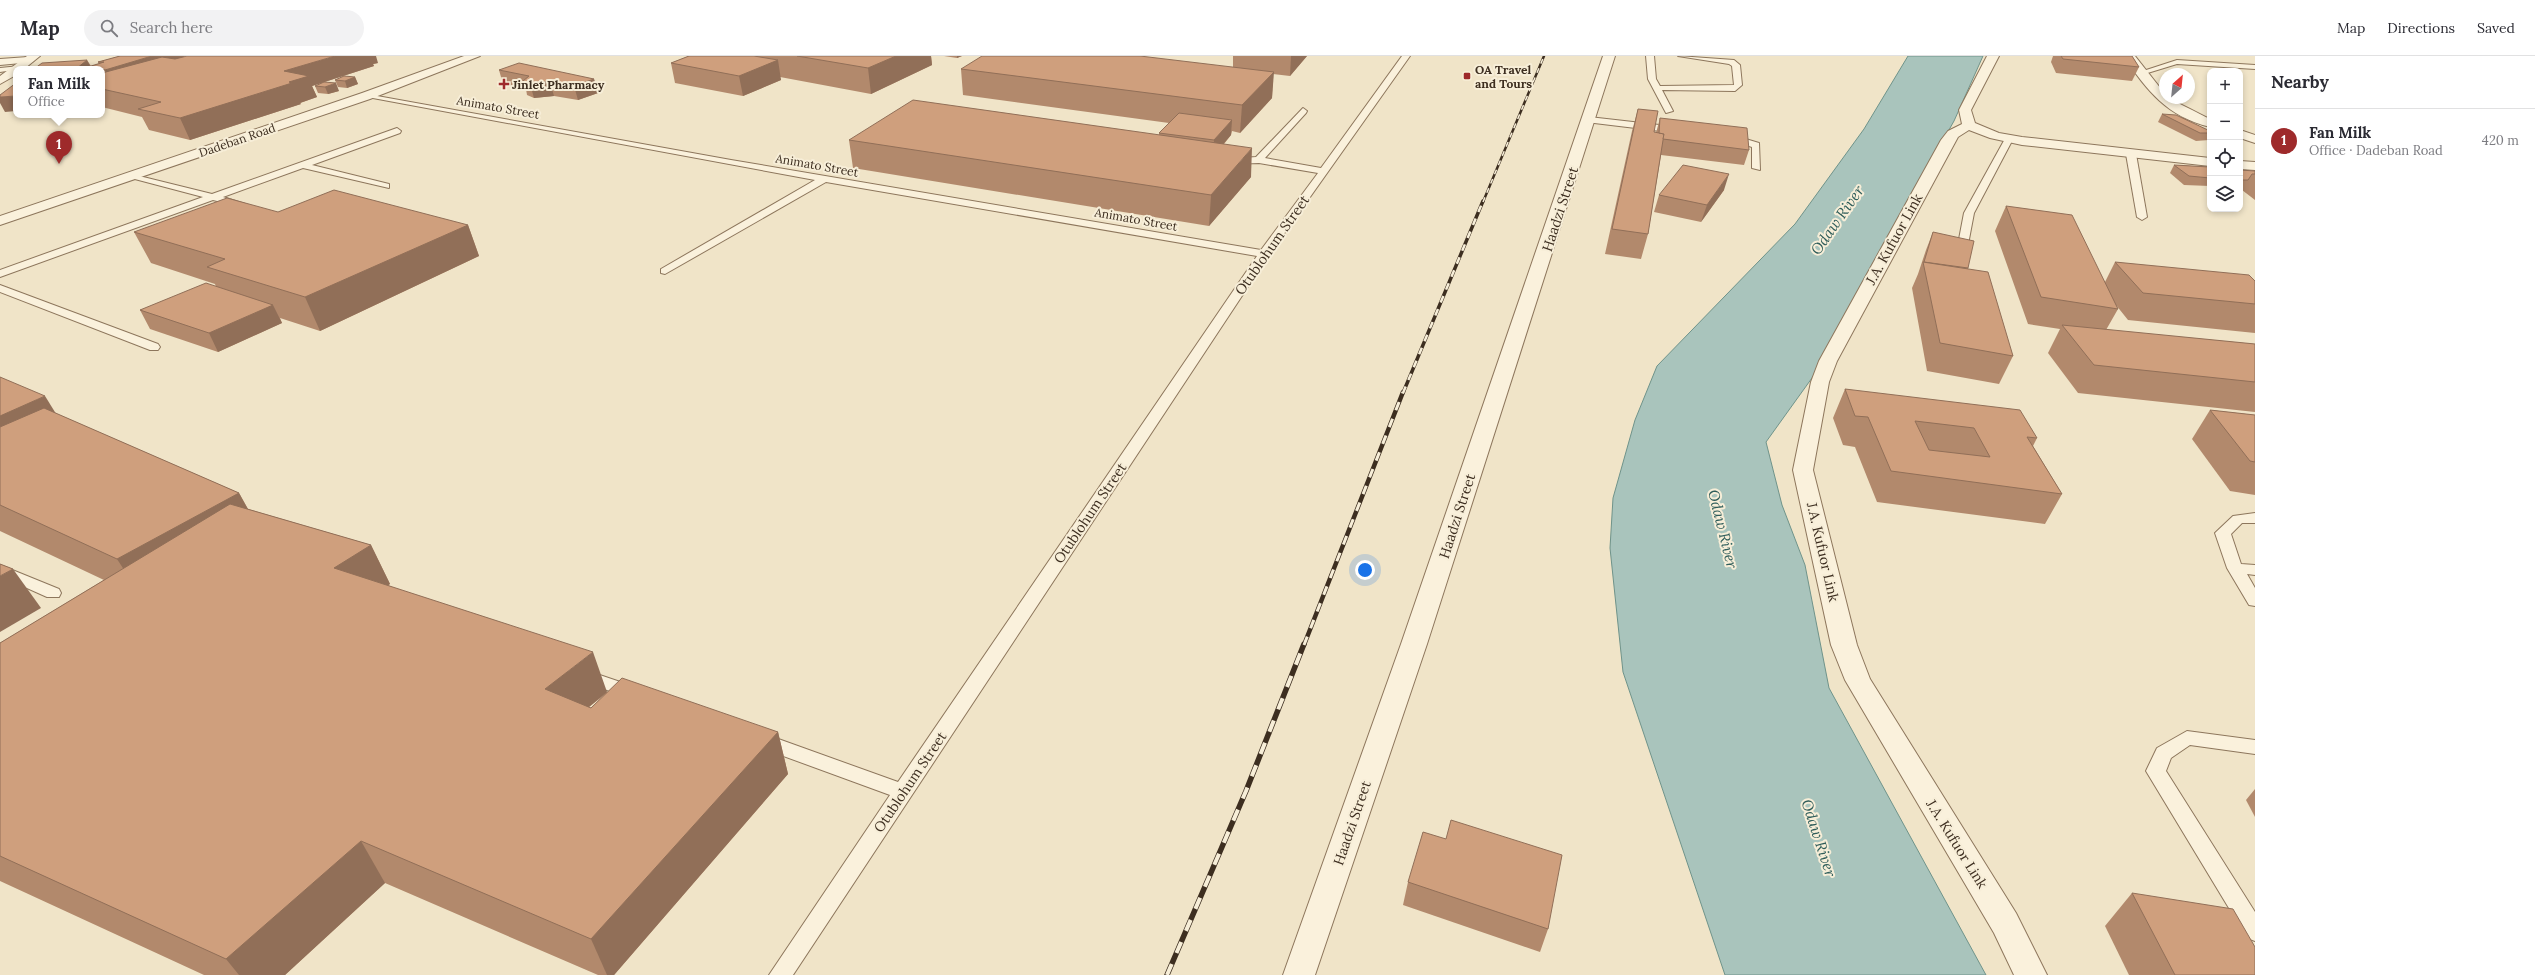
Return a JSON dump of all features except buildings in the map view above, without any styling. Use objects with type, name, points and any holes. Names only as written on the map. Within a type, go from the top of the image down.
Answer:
[{"type":"street","name":"Dadeban Road","points":[[0,222],[366,96],[474,56]]},
{"type":"street","name":"Haadzi Street","points":[[1299,975],[1414,644],[1609,56]]},
{"type":"street","points":[[1993,56],[1965,110],[1969,125],[1990,135],[2010,139],[2207,162]]},
{"type":"street","points":[[2129,56],[2157,95],[2165,102],[2185,114],[2207,122]]},
{"type":"street","points":[[0,62],[31,58]]},
{"type":"street","points":[[20,66],[31,58]]},
{"type":"street","points":[[0,81],[13,71]]},
{"type":"street","name":"J.A. Kufuor Link","points":[[1969,125],[1953,134],[1948,140],[1828,361],[1820,382],[1803,470],[1844,645],[1858,680],[2005,923],[2031,975]]},
{"type":"street","points":[[2243,135],[2255,139]]},
{"type":"street","points":[[2243,165],[2255,166]]},
{"type":"lane","name":"Otublohum Street","points":[[780,975],[1264,254],[1406,56]]},
{"type":"lane","points":[[1650,56],[1652,79],[1669,111]]},
{"type":"lane","points":[[1658,88],[1724,91],[1735,89],[1738,84],[1736,65],[1731,62],[1682,56]]},
{"type":"lane","points":[[2141,73],[2177,62],[2255,67]]},
{"type":"lane","points":[[0,70],[13,68]]},
{"type":"lane","name":"Animato Street","points":[[366,96],[824,179],[1264,254]]},
{"type":"lane","points":[[1259,160],[1303,111]]},
{"type":"lane","points":[[1589,120],[1683,131]]},
{"type":"lane","points":[[0,274],[397,131]]},
{"type":"lane","points":[[1722,136],[1756,145],[1757,168]]},
{"type":"lane","points":[[1961,255],[1968,213],[2010,139]]},
{"type":"lane","points":[[2132,154],[2142,217]]},
{"type":"lane","points":[[1224,161],[1259,160],[1325,170]]},
{"type":"lane","points":[[302,165],[386,186]]},
{"type":"lane","points":[[134,176],[249,208]]},
{"type":"lane","points":[[665,271],[824,179]]},
{"type":"lane","points":[[0,288],[154,346]]},
{"type":"lane","points":[[2255,518],[2238,518],[2223,533],[2235,568],[2255,601]]},
{"type":"lane","points":[[2235,568],[2255,570]]},
{"type":"lane","points":[[0,570],[53,594]]},
{"type":"lane","points":[[566,669],[648,699]]},
{"type":"lane","points":[[746,735],[903,792]]},
{"type":"lane","points":[[2255,747],[2187,738],[2164,753],[2156,771],[2255,931]]},
{"type":"water","name":"Odaw River","points":[[1908,56],[1983,56],[1954,121],[1899,218],[1817,371],[1766,442],[1782,505],[1805,565],[1829,688],[1986,975],[1725,975],[1623,672],[1610,548],[1613,498],[1635,420],[1657,366],[1795,224],[1864,129]]},
{"type":"railway","points":[[1483,202],[1544,56]]},
{"type":"railway","points":[[1403,393],[1483,201]]},
{"type":"railway","points":[[1304,645],[1403,392]]},
{"type":"railway","points":[[1167,975],[1246,791],[1304,644]]},
{"type":"place","name":"OA Travel and Tours","points":[[1467,76]]},
{"type":"place","name":"Jinlet Pharmacy","points":[[504,84]]},
{"type":"place","name":"Fan Milk","points":[[59,164]]}]
